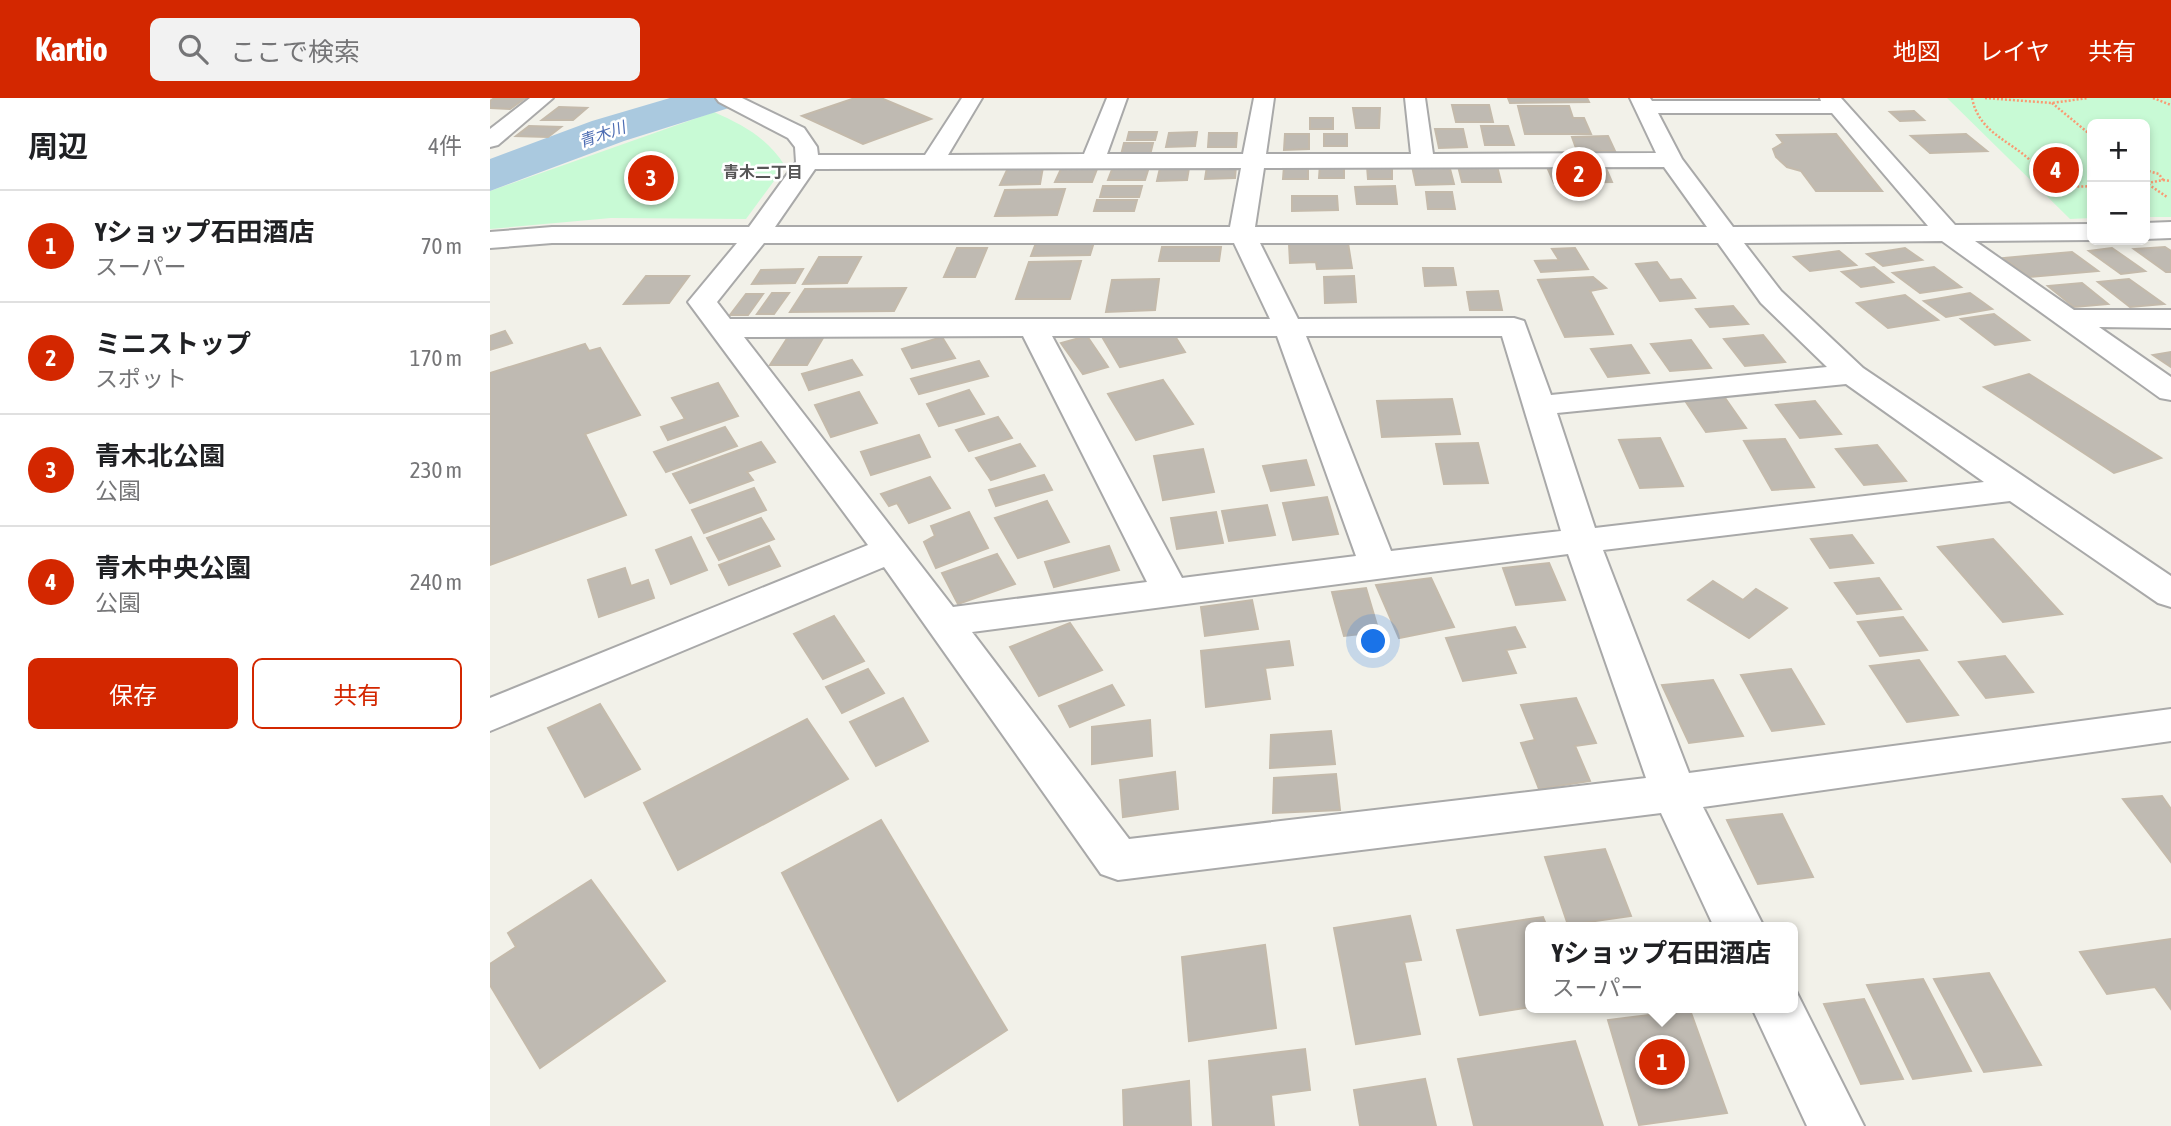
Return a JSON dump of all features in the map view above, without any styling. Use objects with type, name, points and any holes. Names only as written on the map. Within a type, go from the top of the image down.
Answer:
[{"type":"street","points":[[490,140],[543,98]]},
{"type":"street","points":[[933,161],[972,98]]},
{"type":"street","points":[[1093,162],[1117,98]]},
{"type":"street","points":[[1264,98],[1242,232],[1287,325],[1378,565]]},
{"type":"street","points":[[1415,98],[1423,161]]},
{"type":"street","points":[[735,102],[796,133],[806,147],[808,162],[756,236],[702,302],[891,551],[1118,860],[1674,793],[2171,724]]},
{"type":"street","points":[[2171,391],[1949,234],[1833,102],[1642,103],[1671,160],[1770,297],[1852,374],[2171,594]]},
{"type":"street","points":[[808,162],[1671,160]]},
{"type":"street","points":[[2150,231],[2171,230]]},
{"type":"street","points":[[490,240],[552,235],[1244,236],[2087,232]]},
{"type":"street","points":[[2067,318],[2171,319]]},
{"type":"street","points":[[722,328],[1287,325],[1514,327],[1582,542],[1674,793],[1737,922]]},
{"type":"street","points":[[1033,328],[1170,591]]},
{"type":"street","points":[[1538,406],[1852,374]]},
{"type":"street","points":[[942,622],[1378,565],[2018,489]]},
{"type":"street","points":[[490,715],[891,551]]},
{"type":"street","points":[[1780,1013],[1836,1126]]},
{"type":"path","points":[[1972,98],[1973,111],[1980,124],[2034,163],[2044,177],[2063,186],[2087,186]]},
{"type":"path","points":[[1985,98],[2052,103],[2088,98]]},
{"type":"path","points":[[2152,98],[2171,105]]},
{"type":"path","points":[[2052,103],[2087,132]]},
{"type":"path","points":[[2150,171],[2159,174],[2163,180]]},
{"type":"path","points":[[2150,182],[2171,181]]},
{"type":"path","points":[[2150,185],[2171,200]]},
{"type":"green space","points":[[1947,98],[2171,98],[2171,217],[2150,217],[2150,119],[2087,119],[2087,218],[2070,219]]},
{"type":"green space","points":[[714,112],[754,133],[771,148],[785,166],[746,219],[611,218],[490,229],[490,191]]},
{"type":"building","points":[[855,98],[881,98],[931,119],[863,144],[802,116]]},
{"type":"building","points":[[1508,98],[1587,98],[1589,102],[1510,103]]},
{"type":"building","points":[[524,99],[510,109],[490,108],[490,101]]},
{"type":"building","points":[[1452,105],[1489,105],[1493,122],[1456,122]]},
{"type":"building","points":[[1518,106],[1569,106],[1573,118],[1584,118],[1591,134],[1525,134]]},
{"type":"building","points":[[559,107],[587,108],[573,120],[542,120]]},
{"type":"building","points":[[1353,108],[1380,108],[1379,128],[1356,128]]},
{"type":"building","points":[[1914,111],[1924,120],[1900,121],[1890,112]]},
{"type":"building","points":[[1310,118],[1333,118],[1333,129],[1310,129]]},
{"type":"building","points":[[529,126],[561,127],[548,137],[516,136]]},
{"type":"building","points":[[1481,126],[1508,126],[1514,145],[1485,145]]},
{"type":"building","points":[[1435,129],[1463,129],[1467,147],[1439,148]]},
{"type":"building","points":[[1129,132],[1157,132],[1155,140],[1127,140]]},
{"type":"building","points":[[1197,132],[1195,146],[1166,147],[1169,133]]},
{"type":"building","points":[[1209,133],[1237,133],[1236,147],[1208,147]]},
{"type":"building","points":[[1285,134],[1309,134],[1309,149],[1284,150]]},
{"type":"building","points":[[1324,134],[1347,134],[1347,146],[1324,146]]},
{"type":"building","points":[[1836,134],[1882,191],[1816,191],[1801,171],[1787,167],[1776,157],[1773,149],[1783,143],[1777,135]]},
{"type":"building","points":[[1966,134],[1987,151],[1930,153],[1911,136]]},
{"type":"building","points":[[1608,136],[1615,151],[1577,151],[1572,137]]},
{"type":"building","points":[[1124,143],[1153,143],[1150,155],[1121,155]]},
{"type":"building","points":[[1320,164],[1344,164],[1344,178],[1319,178]]},
{"type":"building","points":[[1449,165],[1454,184],[1416,185],[1412,166]]},
{"type":"building","points":[[1207,166],[1236,166],[1235,178],[1205,179]]},
{"type":"building","points":[[1284,166],[1308,166],[1308,179],[1283,179]]},
{"type":"building","points":[[1367,166],[1392,166],[1392,179],[1368,179]]},
{"type":"building","points":[[1458,166],[1497,166],[1501,182],[1462,182]]},
{"type":"building","points":[[1605,166],[1612,182],[1554,183],[1547,167]]},
{"type":"building","points":[[1043,167],[1040,184],[1000,185],[1008,168]]},
{"type":"building","points":[[1113,167],[1149,167],[1145,180],[1108,180]]},
{"type":"building","points":[[1160,168],[1189,168],[1187,180],[1157,181]]},
{"type":"building","points":[[1061,169],[1097,169],[1092,182],[1055,182]]},
{"type":"building","points":[[1103,186],[1142,186],[1139,197],[1100,197]]},
{"type":"building","points":[[1395,186],[1397,204],[1357,204],[1355,187]]},
{"type":"building","points":[[1065,189],[1057,215],[995,216],[1005,190]]},
{"type":"building","points":[[1426,192],[1452,192],[1455,209],[1428,209]]},
{"type":"building","points":[[1292,196],[1337,196],[1338,210],[1292,211]]},
{"type":"building","points":[[1097,200],[1137,200],[1134,211],[1094,211]]},
{"type":"building","points":[[1094,242],[1090,255],[1031,256],[1036,243]]},
{"type":"building","points":[[1348,243],[1352,268],[1317,269],[1316,262],[1290,263],[1289,244]]},
{"type":"building","points":[[1162,247],[1221,247],[1219,261],[1159,261]]},
{"type":"building","points":[[2165,247],[2171,251],[2171,272],[2166,272],[2134,249]]},
{"type":"building","points":[[957,248],[987,248],[975,277],[944,277]]},
{"type":"building","points":[[1575,248],[1588,269],[1541,272],[1535,261],[1559,260],[1552,249]]},
{"type":"building","points":[[1905,248],[1922,260],[1883,266],[1867,254]]},
{"type":"building","points":[[2112,248],[2145,271],[2121,274],[2089,251]]},
{"type":"building","points":[[1839,251],[1856,265],[1810,271],[1794,257]]},
{"type":"building","points":[[2072,252],[2098,271],[2029,277],[2004,258]]},
{"type":"building","points":[[819,257],[861,257],[847,283],[803,284]]},
{"type":"building","points":[[1081,261],[1070,299],[1016,299],[1029,262]]},
{"type":"building","points":[[1657,262],[1670,280],[1681,279],[1695,298],[1660,301],[1636,264]]},
{"type":"building","points":[[1874,267],[1893,282],[1861,287],[1842,272]]},
{"type":"building","points":[[1934,267],[1961,287],[1920,293],[1893,273]]},
{"type":"building","points":[[1423,268],[1453,268],[1456,285],[1425,286]]},
{"type":"building","points":[[803,269],[795,283],[752,284],[761,270]]},
{"type":"building","points":[[646,276],[689,276],[669,303],[624,304]]},
{"type":"building","points":[[1354,276],[1356,302],[1325,303],[1324,277]]},
{"type":"building","points":[[1593,277],[1606,288],[1590,291],[1613,334],[1565,337],[1538,280]]},
{"type":"building","points":[[1159,279],[1155,310],[1106,312],[1112,280]]},
{"type":"building","points":[[2129,279],[2164,304],[2130,307],[2098,282]]},
{"type":"building","points":[[2082,283],[2108,304],[2074,307],[2048,286]]},
{"type":"building","points":[[906,288],[894,311],[790,312],[805,289]]},
{"type":"building","points":[[1498,291],[1502,310],[1470,310],[1467,292]]},
{"type":"building","points":[[772,293],[789,293],[774,314],[757,314]]},
{"type":"building","points":[[1970,293],[1992,309],[1946,317],[1924,301]]},
{"type":"building","points":[[746,294],[763,294],[748,315],[730,315]]},
{"type":"building","points":[[1905,295],[1938,320],[1888,328],[1857,303]]},
{"type":"building","points":[[1733,306],[1748,324],[1710,327],[1696,309]]},
{"type":"building","points":[[1994,314],[2029,340],[1995,345],[1961,319]]},
{"type":"building","points":[[505,331],[512,343],[490,350],[490,336]]},
{"type":"building","points":[[1173,333],[1185,352],[1120,367],[1101,335]]},
{"type":"building","points":[[1763,335],[1785,362],[1745,366],[1724,339]]},
{"type":"building","points":[[1087,336],[1108,367],[1083,374],[1061,343]]},
{"type":"building","points":[[788,337],[823,338],[807,365],[770,365]]},
{"type":"building","points":[[942,337],[955,358],[912,368],[902,349]]},
{"type":"building","points":[[1691,340],[1711,368],[1670,371],[1651,344]]},
{"type":"building","points":[[585,344],[589,351],[600,348],[640,415],[585,434],[626,515],[490,565],[490,373]]},
{"type":"building","points":[[1631,345],[1649,373],[1608,377],[1591,349]]},
{"type":"building","points":[[2171,352],[2171,367],[2153,355]]},
{"type":"building","points":[[852,360],[862,375],[809,390],[802,374]]},
{"type":"building","points":[[979,361],[988,376],[919,394],[911,379]]},
{"type":"building","points":[[2029,374],[2161,458],[2114,473],[1984,387]]},
{"type":"building","points":[[1163,380],[1193,424],[1136,440],[1108,394]]},
{"type":"building","points":[[718,383],[738,416],[668,440],[661,427],[685,419],[672,398]]},
{"type":"building","points":[[969,390],[984,414],[939,426],[927,404]]},
{"type":"building","points":[[859,392],[877,423],[831,437],[815,405]]},
{"type":"building","points":[[1723,395],[1746,428],[1706,432],[1684,399]]},
{"type":"building","points":[[1452,399],[1460,434],[1382,437],[1377,401]]},
{"type":"building","points":[[1815,401],[1841,434],[1800,438],[1776,405]]},
{"type":"building","points":[[998,417],[1012,438],[969,451],[956,430]]},
{"type":"building","points":[[725,427],[737,446],[666,472],[654,452]]},
{"type":"building","points":[[919,435],[930,457],[871,475],[861,452]]},
{"type":"building","points":[[1660,438],[1683,486],[1640,488],[1619,440]]},
{"type":"building","points":[[1785,439],[1814,487],[1772,490],[1744,441]]},
{"type":"building","points":[[761,442],[775,462],[747,472],[753,480],[690,503],[673,474]]},
{"type":"building","points":[[1478,443],[1488,483],[1444,484],[1436,444]]},
{"type":"building","points":[[1020,444],[1035,466],[991,480],[976,458]]},
{"type":"building","points":[[1877,445],[1906,481],[1864,485],[1836,449]]},
{"type":"building","points":[[1203,449],[1214,492],[1163,500],[1154,456]]},
{"type":"building","points":[[1306,460],[1314,485],[1271,491],[1263,466]]},
{"type":"building","points":[[1044,475],[1052,490],[996,506],[989,490]]},
{"type":"building","points":[[930,477],[950,508],[909,523],[897,503],[889,506],[881,494]]},
{"type":"building","points":[[754,488],[766,510],[704,533],[692,510]]},
{"type":"building","points":[[1327,497],[1338,534],[1293,540],[1283,503]]},
{"type":"building","points":[[1047,501],[1069,542],[1018,558],[995,518]]},
{"type":"building","points":[[1267,505],[1275,535],[1229,541],[1222,511]]},
{"type":"building","points":[[969,512],[988,548],[936,568],[924,542],[935,536],[931,526]]},
{"type":"building","points":[[1216,512],[1223,543],[1177,549],[1171,518]]},
{"type":"building","points":[[761,518],[774,539],[719,560],[707,538]]},
{"type":"building","points":[[1852,535],[1873,563],[1830,568],[1811,539]]},
{"type":"building","points":[[691,537],[707,570],[671,584],[656,550]]},
{"type":"building","points":[[1993,539],[2062,614],[2003,622],[1938,547]]},
{"type":"building","points":[[769,546],[780,566],[729,585],[719,565]]},
{"type":"building","points":[[1109,546],[1119,570],[1054,587],[1045,562]]},
{"type":"building","points":[[997,554],[1015,584],[958,604],[942,573]]},
{"type":"building","points":[[1549,563],[1565,600],[1516,605],[1503,568]]},
{"type":"building","points":[[625,568],[631,586],[648,580],[654,598],[599,617],[588,580]]},
{"type":"building","points":[[1431,578],[1454,627],[1399,638],[1376,585]]},
{"type":"building","points":[[1879,578],[1901,609],[1857,614],[1835,583]]},
{"type":"building","points":[[1713,581],[1743,600],[1756,589],[1787,608],[1749,638],[1688,600]]},
{"type":"building","points":[[1366,588],[1379,632],[1344,636],[1332,592]]},
{"type":"building","points":[[1252,600],[1258,629],[1205,636],[1201,607]]},
{"type":"building","points":[[834,616],[864,661],[823,679],[794,634]]},
{"type":"building","points":[[1903,617],[1927,650],[1880,656],[1858,622]]},
{"type":"building","points":[[1070,623],[1102,670],[1039,696],[1010,647]]},
{"type":"building","points":[[1515,627],[1525,647],[1506,650],[1516,673],[1463,681],[1446,638]]},
{"type":"building","points":[[1289,641],[1293,665],[1265,668],[1270,699],[1206,707],[1201,651]]},
{"type":"building","points":[[2005,656],[2033,692],[1986,698],[1959,662]]},
{"type":"building","points":[[1919,660],[1958,715],[1907,722],[1870,666]]},
{"type":"building","points":[[868,669],[884,693],[842,713],[826,687]]},
{"type":"building","points":[[1791,669],[1824,724],[1772,731],[1741,675]]},
{"type":"building","points":[[1713,680],[1743,736],[1689,743],[1662,685]]},
{"type":"building","points":[[1112,685],[1124,705],[1070,727],[1059,706]]},
{"type":"building","points":[[903,698],[928,741],[876,766],[850,722]]},
{"type":"building","points":[[1576,698],[1596,743],[1575,746],[1590,781],[1539,789],[1521,743],[1535,740],[1521,705]]},
{"type":"building","points":[[600,704],[640,769],[585,797],[548,728]]},
{"type":"building","points":[[807,719],[848,779],[678,870],[644,803]]},
{"type":"building","points":[[1150,720],[1152,756],[1092,764],[1092,727]]},
{"type":"building","points":[[1331,731],[1335,764],[1270,768],[1271,735]]},
{"type":"building","points":[[1175,772],[1178,809],[1123,817],[1120,780]]},
{"type":"building","points":[[1336,774],[1340,810],[1273,813],[1274,778]]},
{"type":"building","points":[[2162,796],[2171,809],[2171,862],[2123,799]]},
{"type":"building","points":[[1782,814],[1813,877],[1758,884],[1727,820]]},
{"type":"building","points":[[881,820],[1007,1030],[898,1101],[782,873]]},
{"type":"building","points":[[1605,849],[1631,916],[1567,922],[1545,857]]},
{"type":"building","points":[[591,880],[665,981],[540,1068],[490,985],[490,964],[516,947],[508,933]]},
{"type":"building","points":[[1410,916],[1421,960],[1404,962],[1420,1034],[1356,1044],[1334,928]]},
{"type":"building","points":[[1543,917],[1545,922],[1525,922],[1525,1008],[1480,1015],[1457,930]]},
{"type":"building","points":[[2171,939],[2171,1009],[2155,987],[2107,994],[2080,952]]},
{"type":"building","points":[[1265,945],[1276,1028],[1189,1041],[1182,957]]},
{"type":"building","points":[[1989,973],[2041,1065],[1984,1072],[1934,979]]},
{"type":"building","points":[[1923,979],[1971,1071],[1913,1079],[1867,985]]},
{"type":"building","points":[[1864,999],[1903,1079],[1861,1084],[1824,1004]]},
{"type":"building","points":[[1665,1013],[1691,1013],[1727,1113],[1639,1125],[1608,1020]]},
{"type":"building","points":[[1575,1041],[1603,1126],[1474,1126],[1458,1059]]},
{"type":"building","points":[[1305,1049],[1310,1090],[1271,1095],[1274,1126],[1213,1126],[1209,1061]]},
{"type":"building","points":[[1425,1079],[1436,1126],[1360,1126],[1354,1090]]},
{"type":"building","points":[[1189,1081],[1191,1126],[1124,1126],[1123,1090]]},
{"type":"waterway","name":"青木川","points":[[490,176],[608,131],[717,98]]},
{"type":"place","name":"青木中央公園","points":[[2056,170]]},
{"type":"place","name":"ミニストップ","points":[[1579,174]]},
{"type":"place","name":"青木北公園","points":[[651,178]]},
{"type":"place","name":"Yショップ石田酒店","points":[[1662,1062]]},
{"type":"district","name":"青木二丁目","points":[[763,172]]}]
